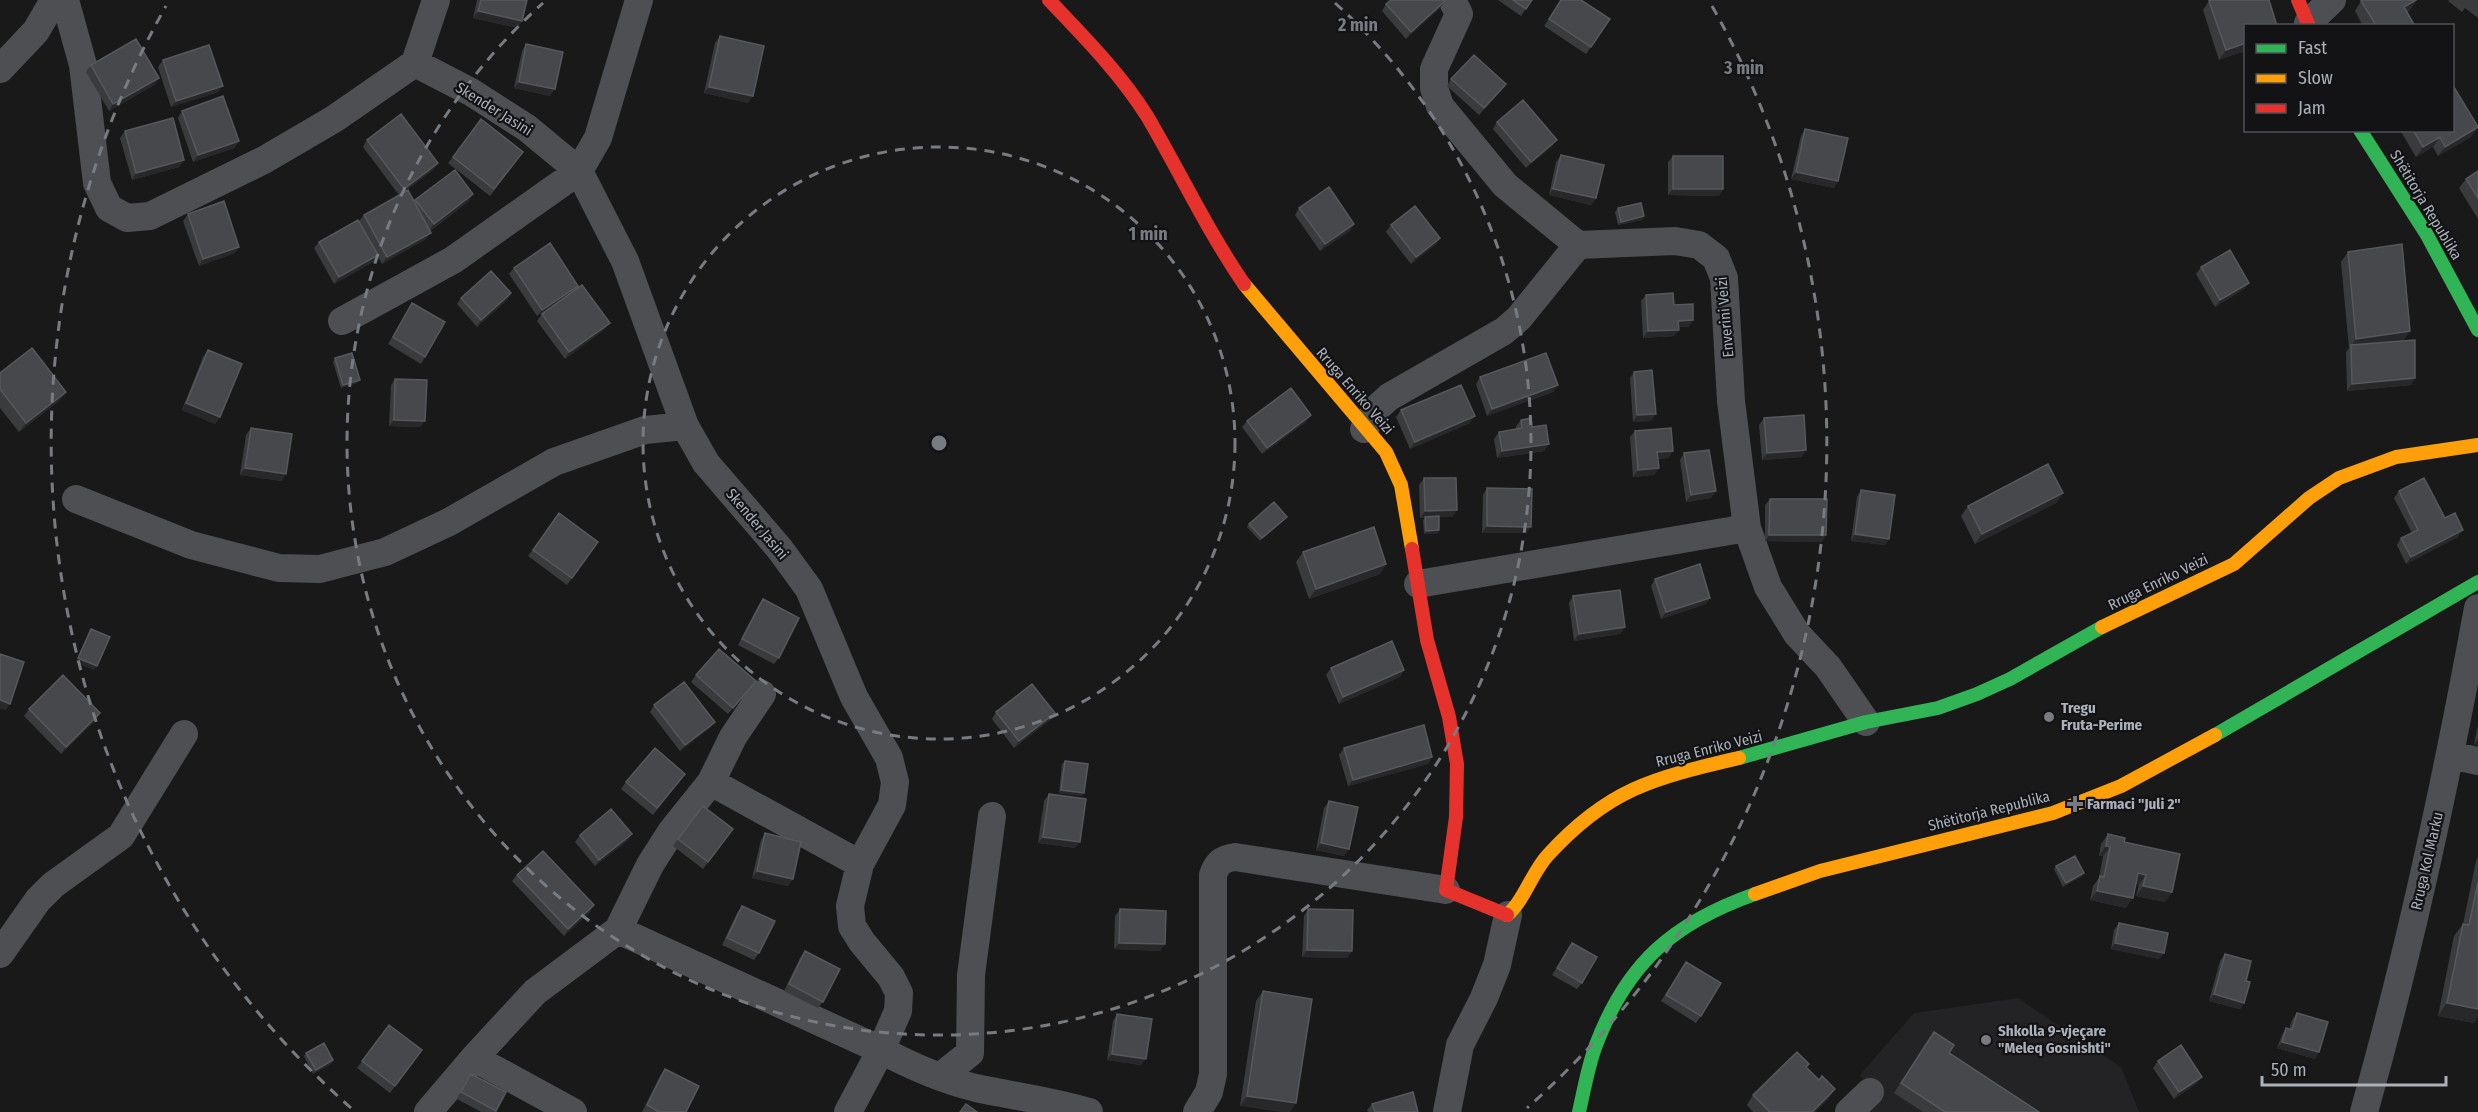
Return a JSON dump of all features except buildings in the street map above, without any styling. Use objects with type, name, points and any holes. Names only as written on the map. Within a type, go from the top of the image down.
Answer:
[{"type":"street","points":[[0,69],[36,31],[54,0]]},
{"type":"street","points":[[65,0],[83,65],[97,183],[109,208],[127,218],[150,216],[264,160],[334,119],[415,63],[436,0]]},
{"type":"street","points":[[342,321],[453,260],[579,171],[598,138],[639,0]]},
{"type":"street","name":"Rruga Enriko Veizi","points":[[1049,0],[1104,58],[1146,115],[1210,233],[1249,292],[1386,452],[1401,485],[1427,640],[1449,717],[1456,764],[1456,817],[1446,890]]},
{"type":"street","points":[[1364,429],[1378,407],[1389,397],[1504,331],[1519,318],[1578,245],[1505,185],[1440,106],[1434,88],[1434,69],[1457,22],[1459,14],[1452,0]]},
{"type":"street","points":[[2305,16],[2332,0]]},
{"type":"street","name":"Skender Jasini","points":[[415,63],[471,92],[527,128],[579,171],[625,261],[685,426],[706,463],[779,548],[809,589],[854,697],[889,758],[895,782],[892,805],[860,864],[850,906],[852,926],[891,977],[899,993],[898,1011],[881,1050],[848,1112]]},
{"type":"street","name":"Shëtitorja Republika","points":[[2362,132],[2427,236],[2478,330]]},
{"type":"street","name":"Enverini Veizi","points":[[1578,245],[1675,241],[1700,245],[1716,258],[1724,278],[1731,401],[1747,528],[1768,586],[1797,634],[1828,667],[1866,722]]},
{"type":"street","points":[[76,499],[191,545],[279,568],[320,569],[396,547],[449,522],[554,462],[645,430],[685,426]]},
{"type":"street","name":"Rruga Enriko Veizi","points":[[1508,915],[1546,857],[1583,820],[1618,795],[1662,776],[1772,750],[1866,722],[1938,708],[1977,694],[2010,679],[2084,636],[2234,564],[2256,548],[2320,490],[2352,470],[2386,458],[2478,445]]},
{"type":"street","points":[[1418,584],[1747,528]]},
{"type":"street","name":"Shëtitorja Republika","points":[[1579,1112],[1595,1047],[1617,998],[1649,954],[1685,927],[1727,904],[1820,871],[2053,813],[2121,786],[2235,724],[2478,582]]},
{"type":"street","name":"Rruga Kol Marku","points":[[2364,1112],[2465,758],[2478,608]]},
{"type":"street","points":[[428,1112],[535,992],[618,930],[651,865],[671,832],[711,782],[733,737],[762,694]]},
{"type":"street","points":[[0,954],[38,900],[53,885],[121,836],[184,734]]},
{"type":"street","points":[[711,782],[860,864]]},
{"type":"street","points":[[975,1087],[970,1053],[971,975],[992,816]]},
{"type":"street","points":[[1197,1112],[1209,1092],[1213,1074],[1213,875],[1216,865],[1224,859],[1235,857],[1446,890],[1508,915],[1488,987],[1460,1045],[1447,1112]]},
{"type":"street","points":[[618,930],[881,1050],[913,1067],[975,1087],[1057,1102],[1089,1112]]},
{"type":"street","points":[[941,1076],[970,1053]]},
{"type":"street","points":[[474,1058],[534,1103],[573,1112]]},
{"type":"street","points":[[1849,1112],[1870,1092]]},
{"type":"shaded area","name":"Shkolla 9-vjeçare \"Meleq Gosnishti\"","points":[[2018,998],[2121,1067],[2139,1112],[1860,1112],[1877,1091],[1859,1076],[1914,1013]]},
{"type":"traffic: fast","points":[[2361,132],[2427,235],[2478,330]]},
{"type":"traffic: fast","points":[[2215,735],[2478,582]]},
{"type":"traffic: fast","points":[[1739,758],[1866,722],[1938,708],[1977,694],[2010,679],[2102,627]]},
{"type":"traffic: fast","points":[[1579,1112],[1596,1045],[1608,1016],[1638,969],[1656,950],[1700,918],[1755,894]]},
{"type":"traffic: slow","points":[[1244,284],[1386,452],[1401,485],[1412,549]]},
{"type":"traffic: slow","points":[[2102,627],[2234,564],[2309,498],[2339,478],[2396,457],[2478,445]]},
{"type":"traffic: slow","points":[[1755,894],[1820,871],[2053,813],[2121,786],[2215,735]]},
{"type":"traffic: slow","points":[[1507,915],[1518,902],[1542,862],[1570,832],[1592,814],[1634,789],[1657,780],[1739,758]]},
{"type":"traffic: jam","points":[[1049,0],[1101,56],[1147,116],[1218,243],[1244,284]]},
{"type":"traffic: jam","points":[[2298,0],[2308,24]]},
{"type":"traffic: jam","points":[[1412,549],[1427,640],[1449,717],[1457,764],[1456,817],[1446,890],[1507,915]]},
{"type":"place","name":"Tregu Fruta-Perime","points":[[2049,717]]},
{"type":"place","name":"Farmaci \"Juli 2\"","points":[[2075,804]]},
{"type":"place","name":"Shkolla 9-vjeçare \"Meleq Gosnishti\"","points":[[1986,1040]]}]
